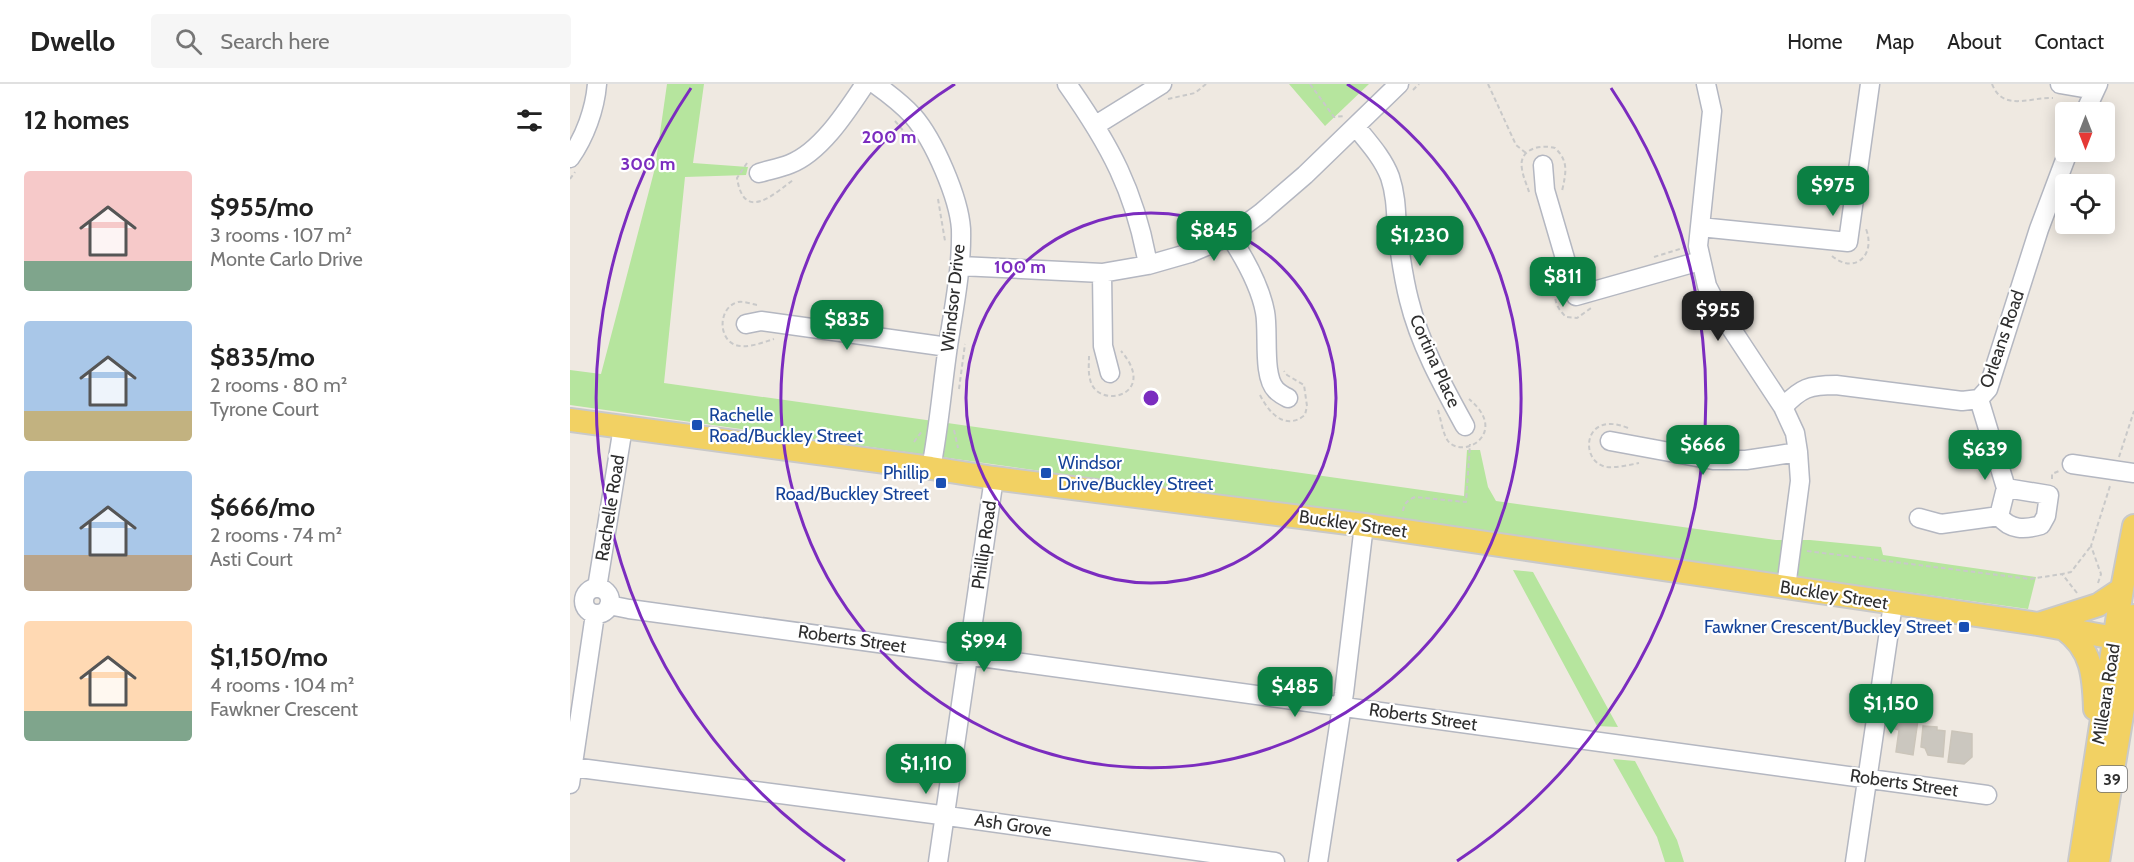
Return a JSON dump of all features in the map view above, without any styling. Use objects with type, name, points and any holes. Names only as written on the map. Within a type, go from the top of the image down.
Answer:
[{"type":"main road","name":"Buckley Street","points":[[570,420],[994,478],[1364,525],[2038,624],[2126,640]]},
{"type":"main road","name":"Milleara Road","points":[[2098,862],[2129,689],[2122,589],[2134,526]]},
{"type":"main road","points":[[2038,624],[2098,605],[2122,589]]},
{"type":"main road","name":"Milleara Road","points":[[2080,862],[2096,755],[2134,616]]},
{"type":"main road","points":[[2064,629],[2082,645],[2089,663],[2094,704],[2096,755]]},
{"type":"street","points":[[570,158],[589,121],[596,98],[597,84]]},
{"type":"street","points":[[759,173],[791,164],[814,149],[839,122],[865,84]]},
{"type":"street","name":"Windsor Drive","points":[[875,84],[914,117],[941,163],[953,194],[961,226],[960,266],[931,468]]},
{"type":"street","points":[[1067,84],[1096,125],[1127,185],[1140,222],[1148,265]]},
{"type":"street","points":[[960,266],[1102,273],[1148,265],[1190,253],[1230,236],[1296,182],[1399,84]]},
{"type":"street","points":[[1706,84],[1712,111],[1698,246],[1700,261],[1707,286],[1720,313],[1783,407],[1794,433],[1800,482],[1786,587]]},
{"type":"street","points":[[1700,226],[1848,242],[1870,84]]},
{"type":"street","points":[[2060,91],[2096,87]]},
{"type":"street","points":[[2089,102],[2096,87]]},
{"type":"street","points":[[1096,125],[1165,92]]},
{"type":"street","name":"Cortina Place","points":[[1356,127],[1380,157],[1389,175],[1396,198],[1402,265],[1409,300],[1423,342],[1464,426]]},
{"type":"street","name":"Orleans Road","points":[[1783,407],[1798,392],[1816,385],[1836,385],[1962,401],[1979,399],[1988,389],[2039,229],[2064,162]]},
{"type":"street","points":[[1543,165],[1549,207],[1576,296],[1700,261]]},
{"type":"street","points":[[1230,236],[1245,261],[1265,311],[1269,377],[1275,389],[1288,398]]},
{"type":"street","points":[[1102,273],[1103,346],[1110,373]]},
{"type":"street","points":[[746,324],[761,321],[948,347]]},
{"type":"street","points":[[1979,399],[2006,488],[1999,516]]},
{"type":"street","name":"Rachelle Road","points":[[584,591],[623,427]]},
{"type":"street","points":[[1610,441],[1713,460],[1746,460],[1798,452]]},
{"type":"street","points":[[2072,464],[2134,473]]},
{"type":"street","name":"Phillip Road","points":[[938,862],[994,478]]},
{"type":"street","points":[[1999,516],[2005,523],[2015,527],[2029,528],[2041,525],[2050,502],[2049,495],[2006,488]]},
{"type":"street","points":[[1919,518],[1941,524],[1999,516]]},
{"type":"street","points":[[1318,862],[1342,706],[1364,525]]},
{"type":"street","points":[[571,776],[573,744],[602,609],[585,607],[584,591]]},
{"type":"street","points":[[1855,862],[1893,604]]},
{"type":"street","name":"Roberts Street","points":[[602,609],[968,655],[1987,795]]},
{"type":"street","name":"Ash Grove","points":[[571,776],[945,816],[1275,862]]},
{"type":"path","points":[[1165,92],[1195,93],[1206,84]]},
{"type":"path","points":[[1310,84],[1334,117],[1347,116],[1356,127]]},
{"type":"path","points":[[1488,84],[1516,145],[1526,153],[1540,146],[1547,146],[1561,153],[1566,165],[1560,200]]},
{"type":"path","points":[[1992,84],[1998,95],[2010,101],[2051,98],[2060,91]]},
{"type":"path","points":[[891,117],[909,137]]},
{"type":"path","points":[[937,197],[942,216],[945,250]]},
{"type":"path","points":[[1826,253],[1839,262],[1858,263],[1866,256],[1869,248],[1870,238],[1865,222]]},
{"type":"path","points":[[1653,257],[1686,247]]},
{"type":"path","points":[[958,397],[966,339]]},
{"type":"path","points":[[1089,354],[1090,380],[1094,389],[1108,396],[1126,393],[1132,385],[1134,373],[1130,361],[1117,343]]},
{"type":"path","points":[[1467,398],[1483,414],[1486,421],[1483,435],[1478,442],[1470,446]]},
{"type":"path","points":[[1803,557],[1804,550],[2031,579],[2071,572],[2091,546],[2134,411]]},
{"type":"path","points":[[955,421],[953,432],[958,448]]},
{"type":"path","points":[[1403,511],[1404,505],[1415,497],[1466,502],[1470,446],[1464,426]]},
{"type":"path","points":[[914,442],[921,431]]},
{"type":"path","points":[[2049,495],[2052,474],[2072,464]]},
{"type":"path","points":[[2091,546],[2101,574],[2098,584]]},
{"type":"path","points":[[2062,574],[2081,597]]},
{"type":"green space","points":[[667,84],[704,84],[693,163],[748,167],[746,175],[685,177],[664,383],[1464,496],[1467,450],[1480,450],[1488,487],[1496,501],[1776,540],[1810,540],[1881,547],[1883,555],[2036,577],[2028,609],[570,405],[570,370],[601,374],[655,168]]},
{"type":"green space","points":[[1289,84],[1369,84],[1325,126]]},
{"type":"green space","points":[[1513,570],[1533,572],[1618,727],[1597,726]]},
{"type":"green space","points":[[1613,759],[1635,761],[1677,840],[1684,862],[1665,862],[1657,837]]},
{"type":"building","points":[[1897,717],[1918,720],[1913,755],[1896,752],[1899,730],[1895,729]]},
{"type":"building","points":[[1923,726],[1937,727],[1937,730],[1945,731],[1943,757],[1928,755],[1925,748],[1921,747]]},
{"type":"building","points":[[1952,731],[1972,734],[1972,757],[1964,764],[1948,762]]},
{"type":"place","name":"Rachelle Road/Buckley Street","points":[[697,425]]},
{"type":"place","name":"Windsor Drive/Buckley Street","points":[[1046,473]]},
{"type":"place","name":"Phillip Road/Buckley Street","points":[[941,483]]},
{"type":"place","name":"Fawkner Crescent/Buckley Street","points":[[1964,627]]}]
